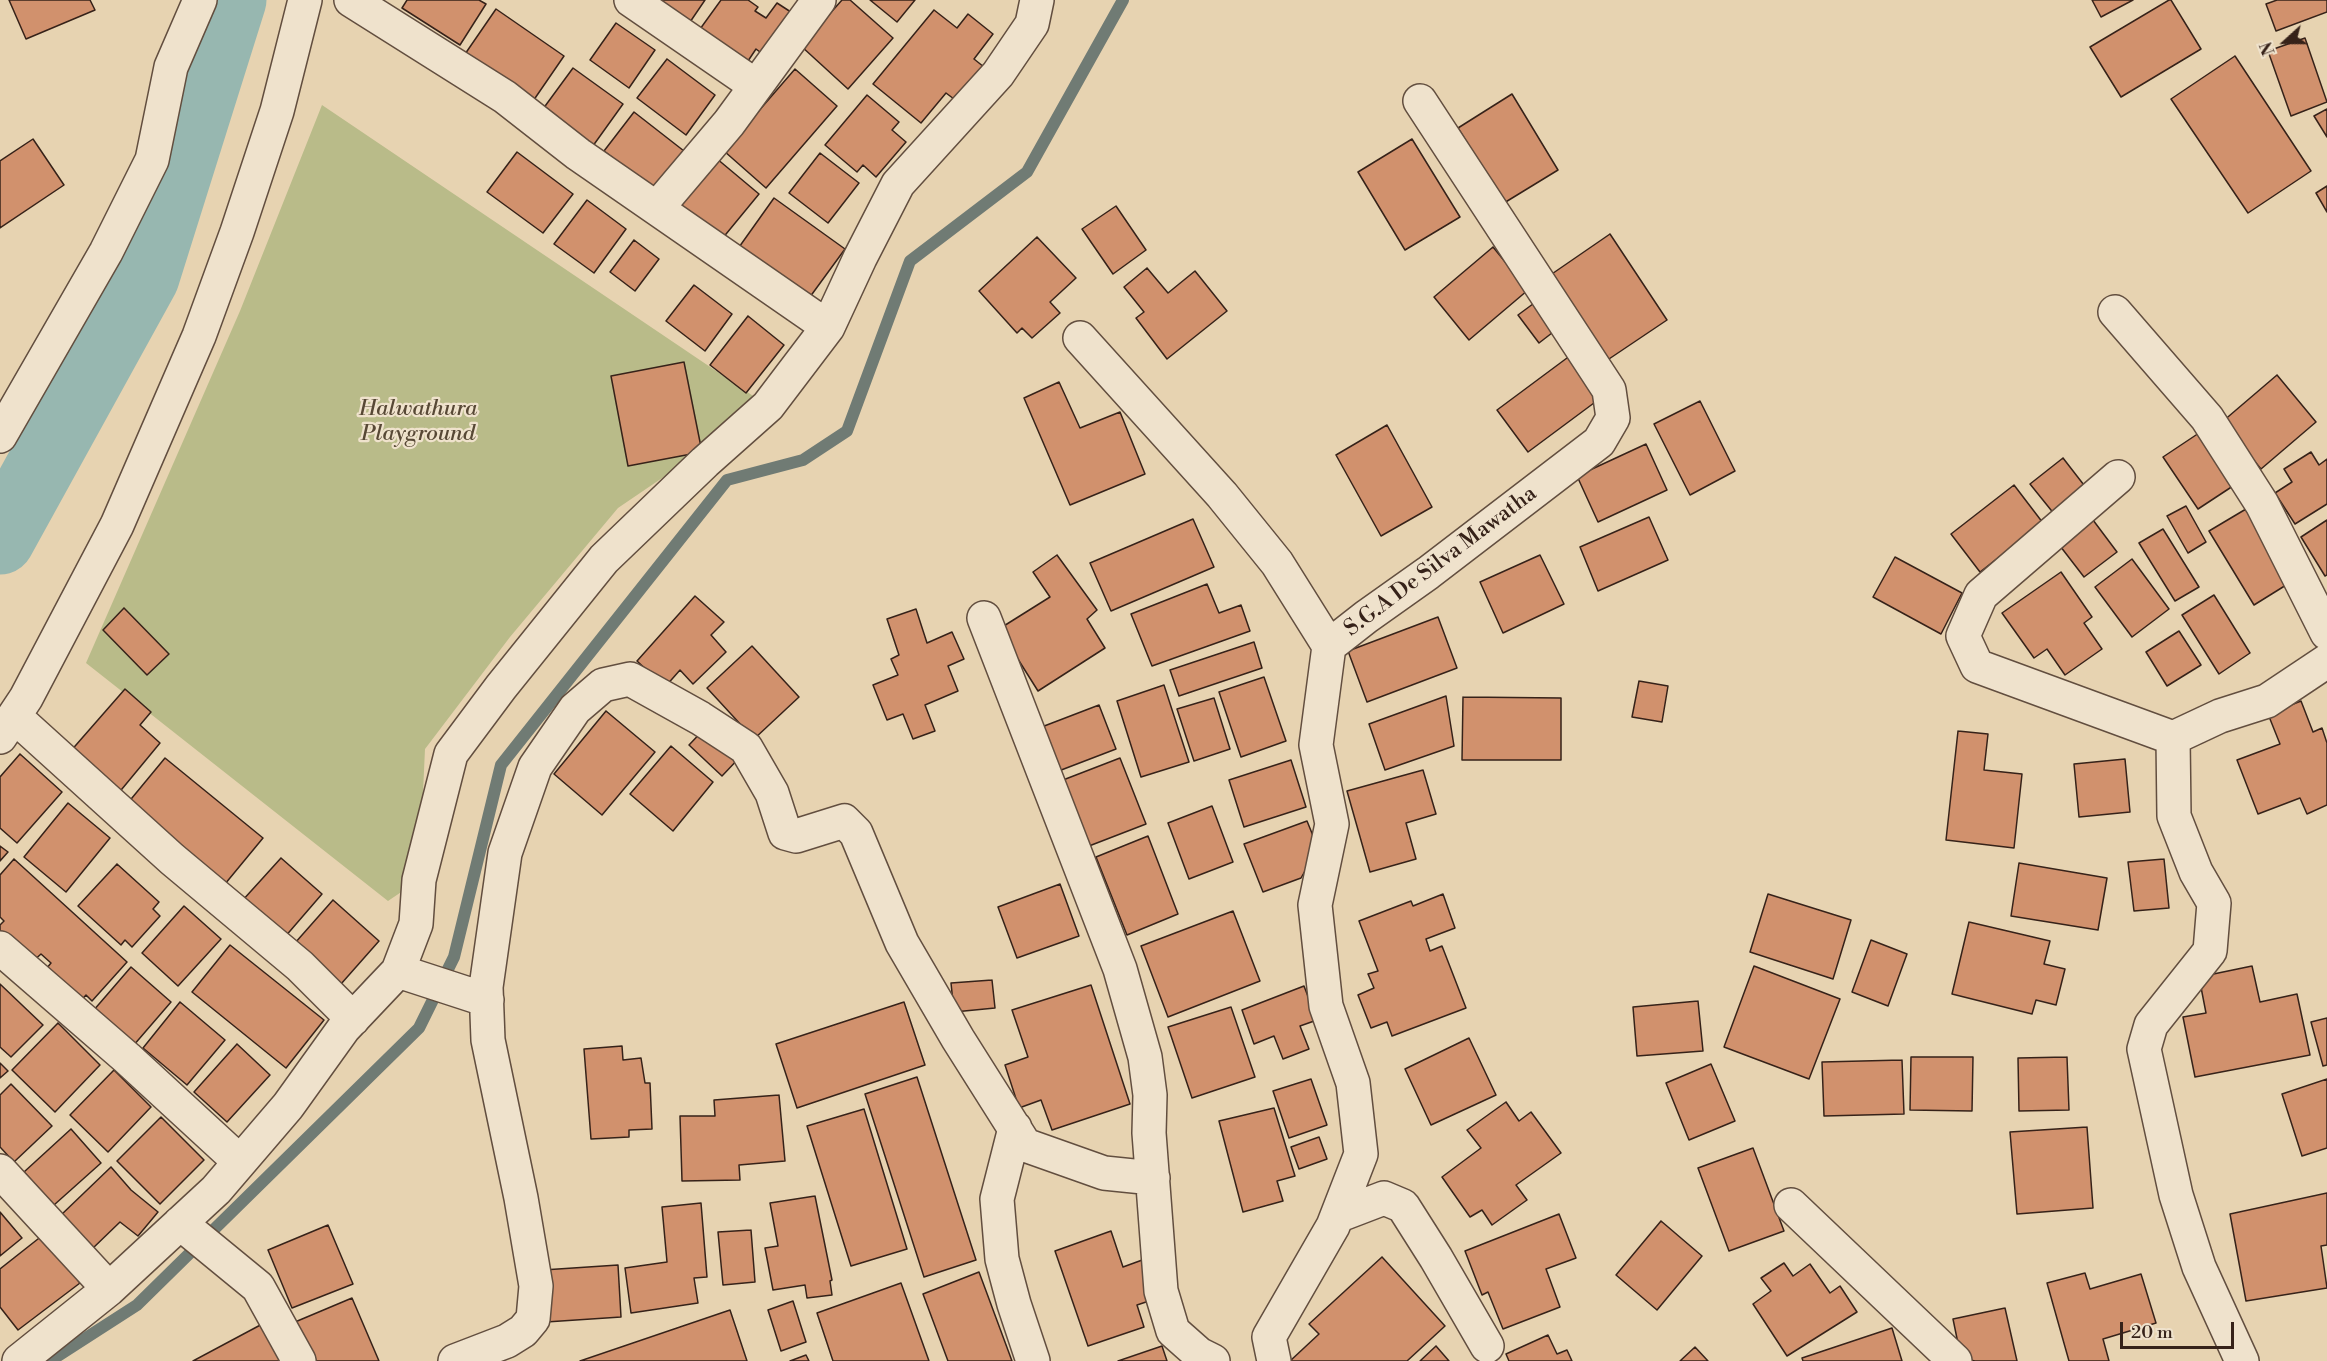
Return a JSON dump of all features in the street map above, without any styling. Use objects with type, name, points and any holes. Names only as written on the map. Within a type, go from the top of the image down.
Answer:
[{"type":"street","points":[[0,436],[106,252],[152,160],[171,67],[201,0]]},
{"type":"street","points":[[305,0],[278,111],[199,336],[117,525],[36,679],[7,726],[300,966],[353,1019]]},
{"type":"street","points":[[351,0],[505,97],[578,154],[828,327]]},
{"type":"street","points":[[631,0],[756,86]]},
{"type":"street","points":[[657,208],[729,123],[819,0]]},
{"type":"street","points":[[19,1361],[109,1289],[216,1190],[288,1106],[344,1028],[398,971],[416,924],[419,880],[451,754],[501,687],[604,560],[705,462],[768,405],[828,327],[898,184],[998,74],[1032,24],[1038,0]]},
{"type":"street","name":"S.G.A De Silva Mawatha","points":[[1274,1361],[1269,1336],[1337,1216],[1361,1154],[1353,1083],[1326,1006],[1315,905],[1332,824],[1316,745],[1329,646],[1599,442],[1613,418],[1609,390],[1420,101]]},
{"type":"street","points":[[2115,312],[2207,418],[2262,504],[2327,633]]},
{"type":"street","points":[[1080,338],[1222,495],[1277,563],[1329,646]]},
{"type":"street","points":[[2118,477],[1981,595],[1963,636],[1977,666],[2173,738],[2220,716],[2267,701],[2327,661]]},
{"type":"street","points":[[984,618],[1120,969],[1145,1057],[1150,1095],[1149,1133],[1161,1291],[1173,1331],[1198,1354],[1213,1361]]},
{"type":"street","points":[[455,1361],[507,1341],[523,1331],[533,1319],[536,1286],[521,1198],[488,1040],[486,987],[505,853],[535,767],[575,709],[603,685],[630,680],[700,718],[746,748],[772,793],[785,833],[796,836],[844,821],[856,833],[902,943],[958,1039],[1025,1145],[1104,1173],[1153,1178]]},
{"type":"street","points":[[2173,738],[2174,816],[2196,872],[2214,903],[2210,951],[2151,1025],[2144,1049],[2176,1195],[2199,1268],[2242,1361]]},
{"type":"street","points":[[0,948],[127,1058],[240,1162]]},
{"type":"street","points":[[398,971],[487,1000]]},
{"type":"street","points":[[1015,1128],[997,1199],[1002,1259],[1033,1361]]},
{"type":"street","points":[[0,1171],[109,1289]]},
{"type":"street","points":[[1337,1216],[1384,1198],[1403,1206],[1436,1257],[1487,1346]]},
{"type":"street","points":[[1791,1205],[1955,1361]]},
{"type":"street","points":[[180,1223],[258,1287],[299,1361]]},
{"type":"green space","name":"Halwathura Playground","points":[[322,105],[768,406],[618,508],[510,637],[425,749],[419,880],[388,901],[86,663],[240,311]]},
{"type":"building","points":[[9,0],[90,0],[95,10],[26,39]]},
{"type":"building","points":[[407,0],[479,0],[486,4],[460,45],[402,8]]},
{"type":"building","points":[[653,0],[705,0],[688,25]]},
{"type":"building","points":[[721,0],[748,0],[758,7],[755,11],[766,18],[777,3],[797,16],[768,58],[756,49],[746,64],[695,36]]},
{"type":"building","points":[[842,0],[850,0],[893,38],[848,89],[801,46]]},
{"type":"building","points":[[870,0],[915,0],[897,22]]},
{"type":"building","points":[[2092,0],[2133,0],[2101,17]]},
{"type":"building","points":[[2169,0],[2201,49],[2121,97],[2090,47]]},
{"type":"building","points":[[2277,0],[2327,0],[2327,12],[2276,31],[2266,4]]},
{"type":"building","points":[[496,9],[564,56],[531,104],[463,57]]},
{"type":"building","points":[[934,10],[957,28],[968,14],[993,34],[974,59],[984,67],[958,102],[946,93],[921,123],[873,84]]},
{"type":"building","points":[[616,23],[655,50],[629,88],[590,60]]},
{"type":"building","points":[[2305,38],[2327,102],[2291,116],[2268,51]]},
{"type":"building","points":[[2235,56],[2311,171],[2248,213],[2171,99]]},
{"type":"building","points":[[667,59],[715,95],[686,135],[637,98]]},
{"type":"building","points":[[573,68],[623,104],[590,150],[540,113]]},
{"type":"building","points":[[795,69],[837,106],[766,188],[724,151]]},
{"type":"building","points":[[1512,94],[1558,170],[1504,203],[1458,128]]},
{"type":"building","points":[[867,95],[899,122],[892,130],[906,142],[876,177],[863,165],[857,172],[825,145]]},
{"type":"building","points":[[2327,109],[2327,137],[2314,116]]},
{"type":"building","points":[[634,112],[684,151],[654,190],[604,151]]},
{"type":"building","points":[[33,139],[64,185],[0,228],[0,161]]},
{"type":"building","points":[[1412,139],[1460,217],[1405,250],[1358,172]]},
{"type":"building","points":[[517,152],[573,194],[543,233],[487,192]]},
{"type":"building","points":[[820,153],[859,183],[828,223],[789,193]]},
{"type":"building","points":[[716,158],[759,194],[717,245],[674,209]]},
{"type":"building","points":[[2327,186],[2327,212],[2316,193]]},
{"type":"building","points":[[774,198],[845,249],[807,301],[737,250]]},
{"type":"building","points":[[587,200],[626,229],[594,273],[554,244]]},
{"type":"building","points":[[1116,206],[1146,250],[1113,274],[1082,229]]},
{"type":"building","points":[[1610,234],[1667,320],[1603,363],[1546,278]]},
{"type":"building","points":[[1037,237],[1076,278],[1050,302],[1060,313],[1032,338],[1022,328],[1017,333],[979,291]]},
{"type":"building","points":[[634,240],[659,259],[635,291],[610,272]]},
{"type":"building","points":[[1493,247],[1528,290],[1469,340],[1434,297]]},
{"type":"building","points":[[1147,268],[1168,293],[1195,271],[1227,311],[1167,359],[1136,318],[1144,312],[1124,287]]},
{"type":"building","points":[[694,285],[732,314],[705,351],[666,321]]},
{"type":"building","points":[[1541,298],[1561,326],[1539,343],[1518,315]]},
{"type":"building","points":[[748,316],[784,345],[746,393],[710,365]]},
{"type":"building","points":[[1571,355],[1602,397],[1528,452],[1497,410]]},
{"type":"building","points":[[684,362],[702,452],[628,466],[611,376]]},
{"type":"building","points":[[2277,375],[2316,422],[2261,469],[2222,422]]},
{"type":"building","points":[[1059,382],[1080,428],[1120,412],[1145,474],[1070,505],[1024,398]]},
{"type":"building","points":[[1700,401],[1735,471],[1690,495],[1654,424]]},
{"type":"building","points":[[1387,425],[1432,507],[1381,536],[1336,455]]},
{"type":"building","points":[[2202,431],[2236,484],[2198,509],[2163,457]]},
{"type":"building","points":[[1646,444],[1667,490],[1598,522],[1577,476]]},
{"type":"building","points":[[2311,452],[2319,465],[2327,459],[2327,504],[2295,524],[2275,493],[2292,482],[2284,469]]},
{"type":"building","points":[[2063,458],[2087,489],[2055,515],[2030,484]]},
{"type":"building","points":[[2014,485],[2043,523],[1980,572],[1951,534]]},
{"type":"building","points":[[2186,506],[2206,542],[2188,553],[2167,516]]},
{"type":"building","points":[[2246,509],[2291,582],[2254,605],[2209,531]]},
{"type":"building","points":[[2090,516],[2117,552],[2084,577],[2057,542]]},
{"type":"building","points":[[1649,517],[1668,560],[1598,591],[1580,547]]},
{"type":"building","points":[[1193,519],[1214,567],[1111,611],[1090,563]]},
{"type":"building","points":[[2327,520],[2327,575],[2325,576],[2301,537]]},
{"type":"building","points":[[2163,529],[2199,587],[2175,601],[2139,543]]},
{"type":"building","points":[[1057,555],[1097,610],[1087,619],[1105,648],[1038,691],[999,629],[1050,597],[1033,572]]},
{"type":"building","points":[[1540,555],[1564,604],[1503,633],[1480,582]]},
{"type":"building","points":[[1895,557],[1962,593],[1941,634],[1873,597]]},
{"type":"building","points":[[2132,559],[2169,609],[2132,637],[2095,587]]},
{"type":"building","points":[[2061,572],[2092,617],[2084,623],[2102,649],[2065,675],[2047,649],[2034,658],[2002,613]]},
{"type":"building","points":[[1207,584],[1219,613],[1241,605],[1250,631],[1152,666],[1131,614]]},
{"type":"building","points":[[2214,595],[2250,653],[2219,674],[2182,615]]},
{"type":"building","points":[[695,596],[724,622],[711,635],[726,652],[693,684],[680,670],[665,687],[637,661]]},
{"type":"building","points":[[124,608],[169,654],[147,675],[103,630]]},
{"type":"building","points":[[916,609],[927,643],[952,632],[964,659],[948,666],[958,691],[925,705],[935,731],[913,739],[903,714],[887,720],[873,685],[898,675],[891,659],[899,655],[887,619]]},
{"type":"building","points":[[1438,617],[1457,668],[1367,702],[1348,651]]},
{"type":"building","points":[[2179,631],[2201,665],[2167,686],[2146,652]]},
{"type":"building","points":[[1254,642],[1262,668],[1179,696],[1170,670]]},
{"type":"building","points":[[752,646],[799,697],[754,739],[707,688]]},
{"type":"building","points":[[1264,677],[1286,741],[1241,757],[1219,692]]},
{"type":"building","points":[[1639,681],[1668,686],[1662,722],[1632,717]]},
{"type":"building","points":[[1164,685],[1189,762],[1141,777],[1117,701]]},
{"type":"building","points":[[125,689],[151,712],[140,725],[160,743],[117,795],[69,753]]},
{"type":"building","points":[[1446,696],[1454,746],[1385,770],[1369,724]]},
{"type":"building","points":[[1463,697],[1561,698],[1561,760],[1462,760]]},
{"type":"building","points":[[1214,698],[1230,749],[1194,761],[1177,709]]},
{"type":"building","points":[[2301,701],[2313,732],[2322,728],[2327,743],[2327,805],[2307,814],[2300,798],[2258,814],[2237,760],[2280,744],[2268,714]]},
{"type":"building","points":[[1099,705],[1116,749],[1056,772],[1039,728]]},
{"type":"building","points":[[606,711],[655,752],[602,815],[554,774]]},
{"type":"building","points":[[708,725],[741,756],[722,776],[689,745]]},
{"type":"building","points":[[1958,731],[1988,734],[1984,770],[2022,774],[2014,848],[1946,840]]},
{"type":"building","points":[[671,746],[713,782],[673,831],[630,794]]},
{"type":"building","points":[[20,754],[62,792],[17,843],[0,828],[0,777]]},
{"type":"building","points":[[165,758],[263,838],[225,884],[127,804]]},
{"type":"building","points":[[1120,758],[1146,824],[1089,846],[1063,780]]},
{"type":"building","points":[[2125,759],[2130,812],[2079,817],[2074,764]]},
{"type":"building","points":[[1291,760],[1306,807],[1244,827],[1229,780]]},
{"type":"building","points":[[1423,770],[1436,814],[1406,823],[1416,859],[1370,872],[1347,791]]},
{"type":"building","points":[[68,803],[110,838],[66,892],[24,857]]},
{"type":"building","points":[[1212,806],[1233,862],[1189,879],[1168,823]]},
{"type":"building","points":[[1307,821],[1318,848],[1301,878],[1263,892],[1244,844]]},
{"type":"building","points":[[1148,836],[1178,914],[1127,935],[1096,857]]},
{"type":"building","points":[[0,846],[8,852],[0,861]]},
{"type":"building","points":[[281,858],[322,894],[284,938],[242,901]]},
{"type":"building","points":[[14,859],[127,962],[92,1001],[86,995],[78,1004],[42,974],[51,963],[41,954],[31,963],[0,933],[0,925],[4,921],[0,917],[0,875]]},
{"type":"building","points":[[2164,859],[2169,908],[2134,911],[2128,862]]},
{"type":"building","points":[[2019,863],[2107,878],[2098,930],[2011,916]]},
{"type":"building","points":[[117,864],[159,902],[153,909],[160,916],[132,947],[125,940],[121,945],[78,906]]},
{"type":"building","points":[[1060,884],[1079,936],[1017,958],[998,907]]},
{"type":"building","points":[[1443,894],[1455,928],[1426,939],[1430,951],[1442,946],[1466,1008],[1392,1036],[1387,1022],[1371,1028],[1358,995],[1374,988],[1368,974],[1378,971],[1359,921],[1411,901],[1413,906]]},
{"type":"building","points":[[1768,894],[1851,920],[1833,979],[1750,952]]},
{"type":"building","points":[[333,900],[379,941],[341,984],[295,943]]},
{"type":"building","points":[[184,906],[221,939],[178,986],[142,953]]},
{"type":"building","points":[[1233,911],[1260,981],[1168,1017],[1141,946]]},
{"type":"building","points":[[1969,922],[2050,941],[2044,964],[2065,969],[2056,1005],[2036,1000],[2032,1014],[1952,994]]},
{"type":"building","points":[[1871,940],[1907,954],[1888,1006],[1852,992]]},
{"type":"building","points":[[230,945],[324,1020],[286,1068],[192,992]]},
{"type":"building","points":[[1754,966],[1840,999],[1809,1079],[1724,1047]]},
{"type":"building","points":[[2252,966],[2260,1002],[2297,994],[2310,1055],[2195,1077],[2183,1017],[2206,1013],[2199,977]]},
{"type":"building","points":[[131,967],[171,1002],[133,1046],[93,1011]]},
{"type":"building","points":[[992,980],[995,1008],[954,1012],[951,983]]},
{"type":"building","points":[[0,984],[43,1025],[11,1057],[0,1047]]},
{"type":"building","points":[[1091,985],[1130,1104],[1052,1130],[1041,1100],[1019,1108],[1005,1065],[1028,1057],[1012,1010]]},
{"type":"building","points":[[1304,986],[1317,1020],[1300,1026],[1309,1049],[1283,1059],[1274,1036],[1254,1044],[1242,1010]]},
{"type":"building","points":[[1698,1001],[1703,1051],[1637,1056],[1633,1007]]},
{"type":"building","points":[[180,1002],[225,1040],[187,1085],[143,1048]]},
{"type":"building","points":[[904,1002],[925,1065],[797,1108],[776,1044]]},
{"type":"building","points":[[1231,1007],[1255,1077],[1192,1098],[1168,1027]]},
{"type":"building","points":[[2327,1018],[2327,1065],[2323,1066],[2311,1022]]},
{"type":"building","points":[[58,1023],[100,1065],[55,1112],[12,1070]]},
{"type":"building","points":[[1469,1038],[1496,1095],[1431,1125],[1405,1069]]},
{"type":"building","points":[[237,1044],[270,1075],[227,1122],[194,1092]]},
{"type":"building","points":[[622,1046],[623,1060],[641,1058],[645,1083],[650,1083],[652,1129],[629,1130],[629,1137],[591,1139],[584,1049]]},
{"type":"building","points":[[1911,1057],[1973,1057],[1972,1111],[1910,1110]]},
{"type":"building","points":[[2067,1057],[2069,1110],[2019,1111],[2018,1058]]},
{"type":"building","points":[[1902,1060],[1904,1114],[1824,1116],[1822,1062]]},
{"type":"building","points":[[0,1063],[8,1071],[0,1078]]},
{"type":"building","points":[[1711,1064],[1735,1121],[1689,1140],[1666,1083]]},
{"type":"building","points":[[114,1070],[151,1107],[108,1152],[70,1115]]},
{"type":"building","points":[[917,1077],[976,1260],[924,1277],[865,1094]]},
{"type":"building","points":[[1311,1079],[1327,1125],[1289,1138],[1273,1091]]},
{"type":"building","points":[[2327,1079],[2327,1148],[2302,1156],[2282,1094]]},
{"type":"building","points":[[11,1084],[52,1126],[14,1162],[0,1147],[0,1095]]},
{"type":"building","points":[[779,1095],[785,1161],[739,1165],[740,1180],[682,1181],[680,1116],[715,1116],[714,1100]]},
{"type":"building","points":[[1506,1102],[1519,1121],[1531,1112],[1561,1153],[1516,1185],[1527,1200],[1492,1225],[1482,1210],[1470,1217],[1442,1177],[1481,1148],[1467,1130]]},
{"type":"building","points":[[1274,1108],[1295,1176],[1277,1181],[1283,1201],[1243,1212],[1219,1121]]},
{"type":"building","points":[[864,1109],[907,1249],[851,1266],[807,1126]]},
{"type":"building","points":[[161,1117],[204,1160],[160,1204],[117,1161]]},
{"type":"building","points":[[2087,1127],[2093,1208],[2017,1214],[2010,1132]]},
{"type":"building","points":[[71,1129],[101,1163],[54,1205],[24,1172]]},
{"type":"building","points":[[1319,1137],[1327,1159],[1299,1169],[1291,1147]]},
{"type":"building","points":[[1753,1148],[1784,1231],[1729,1251],[1698,1168]]},
{"type":"building","points":[[111,1167],[131,1190],[158,1212],[138,1236],[120,1222],[91,1250],[60,1216]]},
{"type":"building","points":[[2327,1193],[2327,1245],[2321,1246],[2327,1288],[2246,1301],[2230,1214]]},
{"type":"building","points":[[815,1196],[832,1280],[830,1281],[832,1295],[807,1298],[805,1285],[773,1290],[765,1248],[778,1246],[770,1203]]},
{"type":"building","points":[[701,1203],[707,1277],[694,1278],[698,1303],[631,1313],[625,1268],[667,1262],[662,1207]]},
{"type":"building","points":[[0,1212],[22,1238],[0,1256]]},
{"type":"building","points":[[1559,1214],[1576,1258],[1546,1269],[1560,1307],[1503,1329],[1488,1292],[1482,1295],[1465,1251]]},
{"type":"building","points":[[1661,1221],[1702,1256],[1657,1310],[1616,1275]]},
{"type":"building","points":[[328,1225],[353,1284],[292,1308],[268,1250]]},
{"type":"building","points":[[751,1230],[755,1282],[723,1285],[718,1232]]},
{"type":"building","points":[[1111,1231],[1123,1267],[1145,1259],[1158,1298],[1137,1305],[1144,1327],[1088,1346],[1055,1251]]},
{"type":"building","points":[[43,1235],[80,1283],[18,1330],[0,1307],[0,1269]]},
{"type":"building","points":[[1382,1257],[1445,1326],[1407,1361],[1290,1361],[1319,1334],[1309,1324]]},
{"type":"building","points":[[1784,1263],[1793,1276],[1810,1264],[1830,1293],[1840,1286],[1857,1312],[1787,1356],[1753,1304],[1771,1291],[1761,1278]]},
{"type":"building","points":[[618,1265],[621,1317],[546,1322],[543,1270]]},
{"type":"building","points":[[979,1272],[1012,1361],[948,1361],[923,1294]]},
{"type":"building","points":[[2085,1273],[2090,1289],[2141,1274],[2156,1323],[2103,1339],[2109,1361],[2069,1361],[2047,1283]]},
{"type":"building","points":[[901,1283],[929,1361],[833,1361],[817,1313]]},
{"type":"building","points":[[352,1298],[379,1361],[311,1361],[295,1322]]},
{"type":"building","points":[[793,1301],[806,1342],[781,1351],[768,1310]]},
{"type":"building","points":[[2005,1308],[2017,1361],[1975,1361],[1961,1358],[1953,1319]]},
{"type":"building","points":[[730,1310],[747,1361],[580,1361]]},
{"type":"building","points":[[266,1322],[288,1361],[193,1361]]},
{"type":"building","points":[[1892,1328],[1902,1361],[1803,1361],[1802,1358]]},
{"type":"building","points":[[1548,1335],[1557,1354],[1567,1350],[1572,1361],[1509,1361],[1506,1354]]},
{"type":"building","points":[[1162,1346],[1167,1361],[1118,1361]]},
{"type":"building","points":[[1436,1346],[1449,1361],[1420,1361]]},
{"type":"building","points":[[1695,1347],[1708,1361],[1680,1361]]},
{"type":"building","points":[[806,1355],[809,1361],[790,1361]]},
{"type":"waterway","points":[[0,540],[145,277],[232,0]]},
{"type":"waterway","points":[[50,1361],[137,1305],[419,1028],[454,957],[501,765],[727,480],[803,460],[847,431],[910,261],[1027,172],[1123,0]]}]
